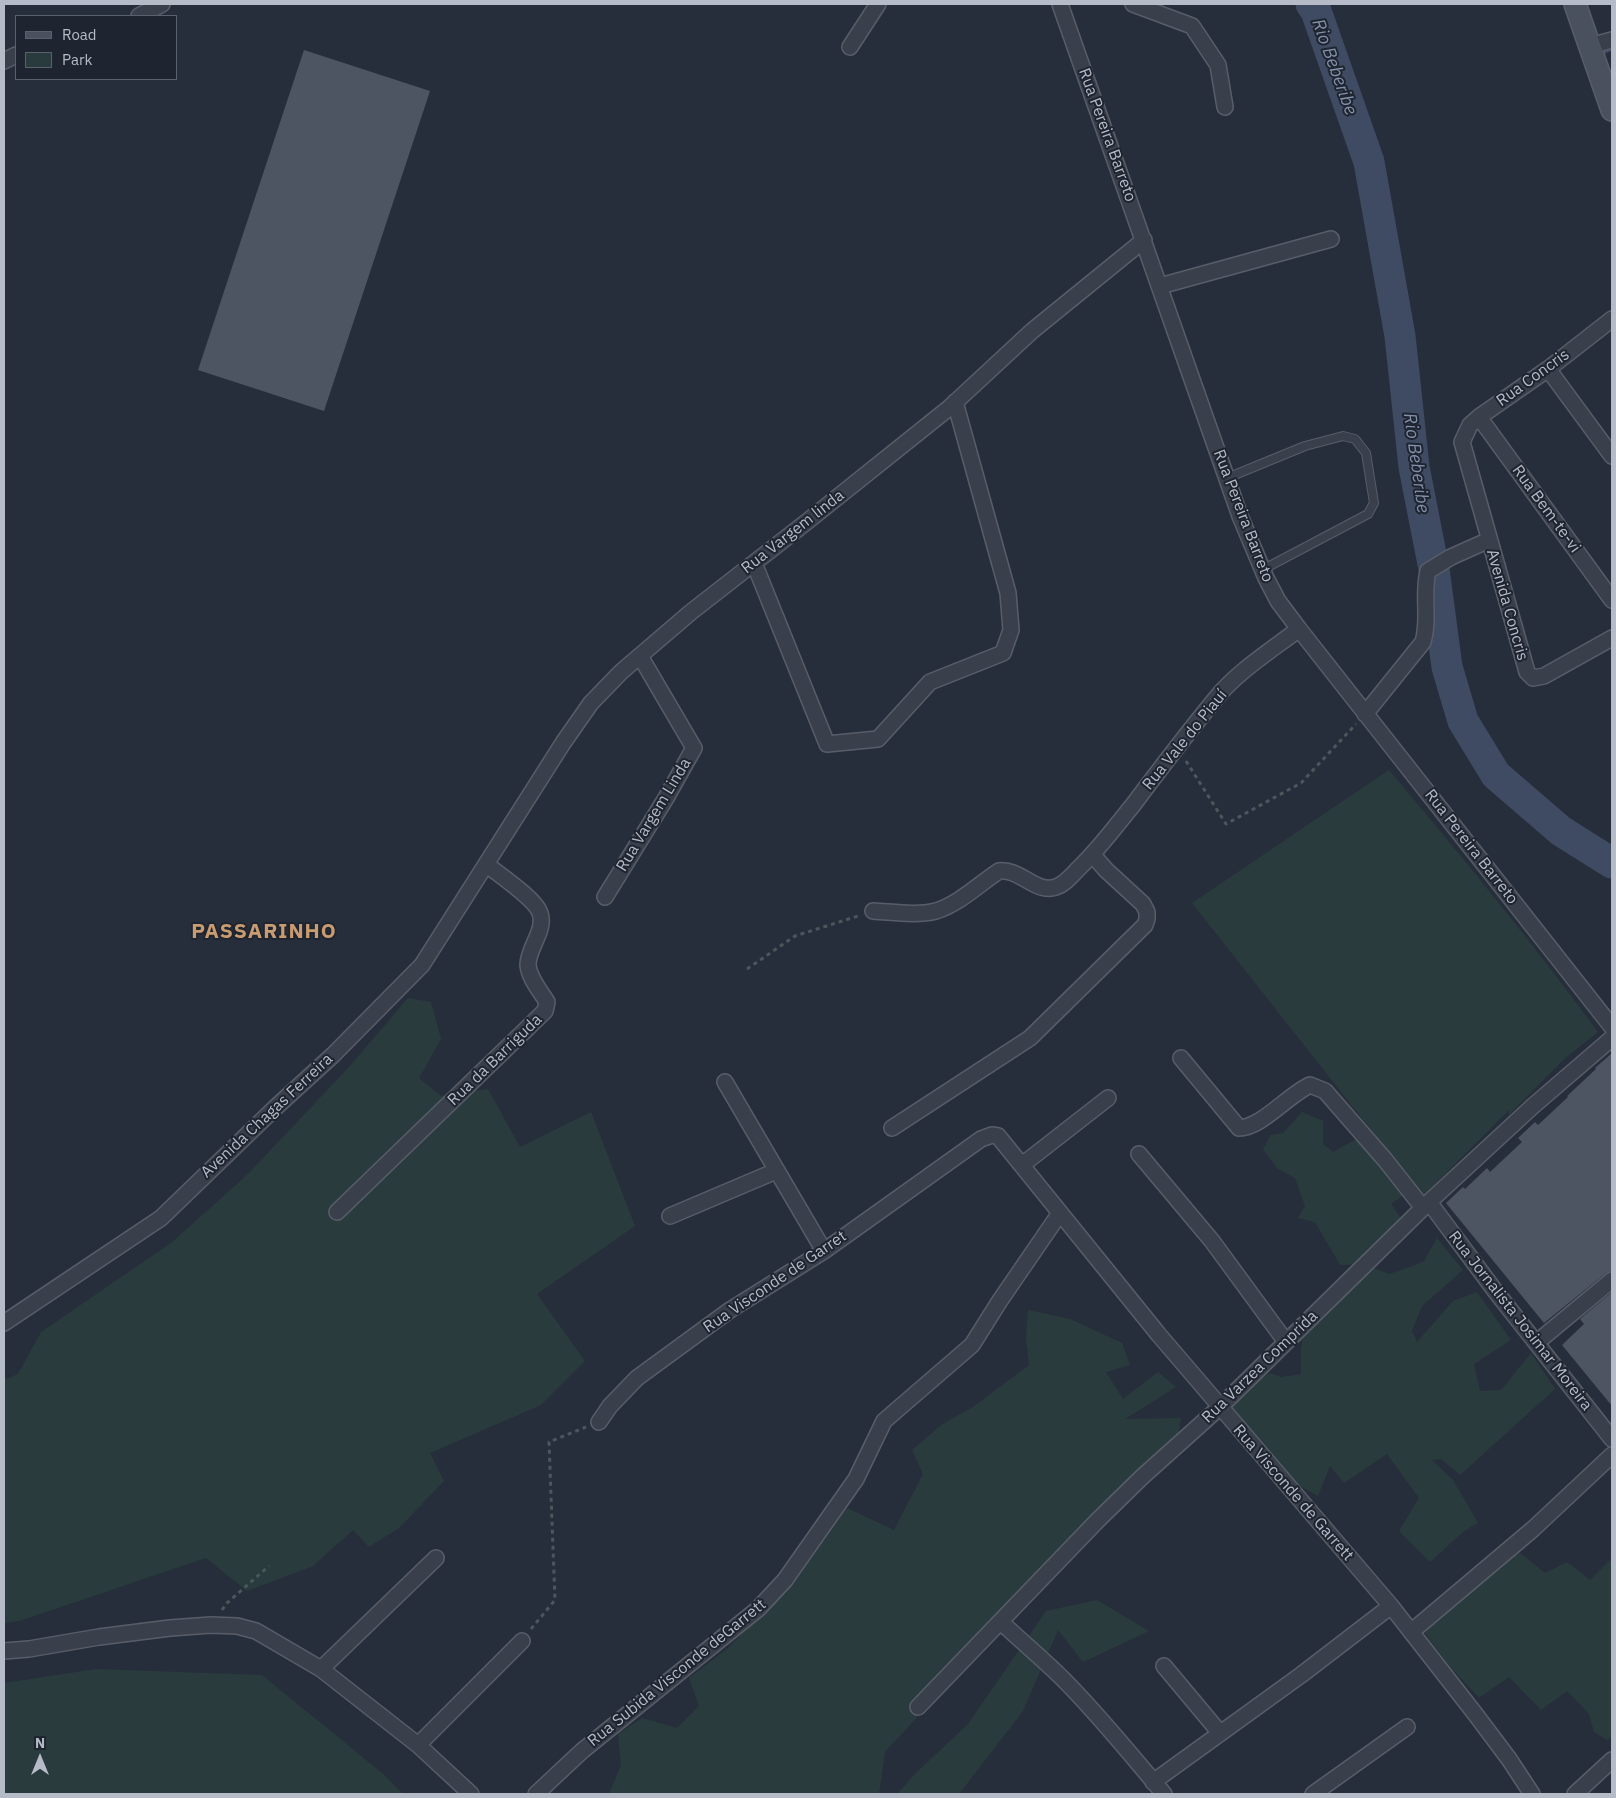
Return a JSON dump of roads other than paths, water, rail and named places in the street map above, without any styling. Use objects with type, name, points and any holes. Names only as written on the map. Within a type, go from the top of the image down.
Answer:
[{"type":"street","points":[[141,15],[162,4]]},
{"type":"street","points":[[850,47],[878,4]]},
{"type":"street","name":"Rua Pereira Barreto","points":[[1060,4],[1240,516],[1262,570],[1278,601],[1298,629],[1612,1027]]},
{"type":"street","points":[[1133,4],[1192,26],[1218,65],[1225,108]]},
{"type":"street","points":[[1575,4],[1612,110]]},
{"type":"street","points":[[1590,46],[1612,40]]},
{"type":"street","points":[[1160,286],[1331,239]]},
{"type":"street","name":"Rua Vargem linda","points":[[486,864],[527,797],[591,704],[621,672],[691,612],[955,402],[1032,331],[1144,240]]},
{"type":"street","name":"Rua Concris","points":[[1462,442],[1470,425],[1479,417],[1548,369],[1612,320]]},
{"type":"street","points":[[1548,369],[1612,456]]},
{"type":"street","points":[[754,563],[827,744],[878,739],[930,682],[1003,653],[1011,630],[1008,593],[955,402]]},
{"type":"street","name":"Rua Bem-te-vi","points":[[1479,417],[1612,600]]},
{"type":"street","name":"Avenida Concris","points":[[1462,442],[1527,672],[1533,678],[1544,676],[1612,638]]},
{"type":"street","points":[[1366,714],[1423,642],[1427,628],[1425,585],[1428,571],[1452,557],[1489,540]]},
{"type":"street","name":"Rua Vale do Piauí","points":[[1093,854],[1218,696],[1243,673],[1298,629]]},
{"type":"street","name":"Rua Vargem Linda","points":[[605,897],[666,798],[694,748],[640,656]]},
{"type":"street","points":[[873,911],[918,914],[936,911],[954,903],[999,871],[1007,870],[1041,887],[1057,887],[1093,854],[1106,870],[1143,904],[1147,912],[1145,925],[1030,1038],[892,1128]]},
{"type":"street","name":"Rua da Barriguda","points":[[337,1212],[546,1011],[548,1002],[532,976],[528,964],[541,926],[540,912],[528,897],[486,864]]},
{"type":"street","name":"Avenida Chagas Ferreira","points":[[4,1323],[161,1218],[333,1055],[422,964],[486,864]]},
{"type":"street","name":"Rua Varzea Comprida","points":[[918,1707],[1097,1521],[1142,1477],[1220,1407],[1426,1205],[1533,1106],[1612,1038]]},
{"type":"street","name":"Rua Jornalista Josimar Moreira","points":[[1181,1058],[1239,1128],[1247,1128],[1255,1124],[1299,1090],[1310,1085],[1324,1091],[1426,1205],[1612,1439]]},
{"type":"street","points":[[726,1082],[776,1171],[824,1250]]},
{"type":"street","points":[[1022,1165],[1108,1098]]},
{"type":"street","name":"Rua Visconde de Garrett","points":[[961,1153],[981,1139],[992,1135],[998,1136],[1159,1335],[1391,1606],[1493,1737],[1532,1794]]},
{"type":"street","name":"Rua Visconde de Garret","points":[[598,1422],[610,1406],[638,1378],[730,1310],[824,1250],[961,1153]]},
{"type":"street","points":[[1139,1154],[1212,1241],[1286,1342]]},
{"type":"street","points":[[670,1216],[776,1171]]},
{"type":"street","name":"Rua Subida Visconde deGarrett","points":[[536,1794],[582,1751],[758,1609],[785,1580],[856,1480],[884,1421],[972,1345],[1060,1213]]},
{"type":"street","points":[[1536,1343],[1612,1280]]},
{"type":"street","points":[[1411,1632],[1533,1529],[1612,1455]]},
{"type":"street","points":[[321,1669],[436,1558]]},
{"type":"street","points":[[1153,1782],[1301,1675],[1391,1606]]},
{"type":"street","points":[[1001,1622],[1081,1698],[1164,1794]]},
{"type":"street","points":[[4,1651],[170,1628],[211,1625],[237,1626],[256,1631],[321,1669],[418,1746],[471,1794]]},
{"type":"street","points":[[418,1746],[522,1641]]},
{"type":"street","points":[[1164,1666],[1220,1733]]},
{"type":"street","points":[[1313,1794],[1407,1727]]},
{"type":"street","points":[[1575,1794],[1612,1760]]},
{"type":"lane","points":[[1227,478],[1305,446],[1343,436],[1354,440],[1366,453],[1374,503],[1368,514],[1262,570]]},
{"type":"waterway","name":"Rio Beberibe","points":[[1311,4],[1316,11],[1369,162],[1400,336],[1414,467],[1434,569],[1447,667],[1463,721],[1496,775],[1561,831],[1612,863]]},
{"type":"waterway","points":[[1605,51],[1612,48]]},
{"type":"district","name":"PASSARINHO","points":[[264,932]]}]
